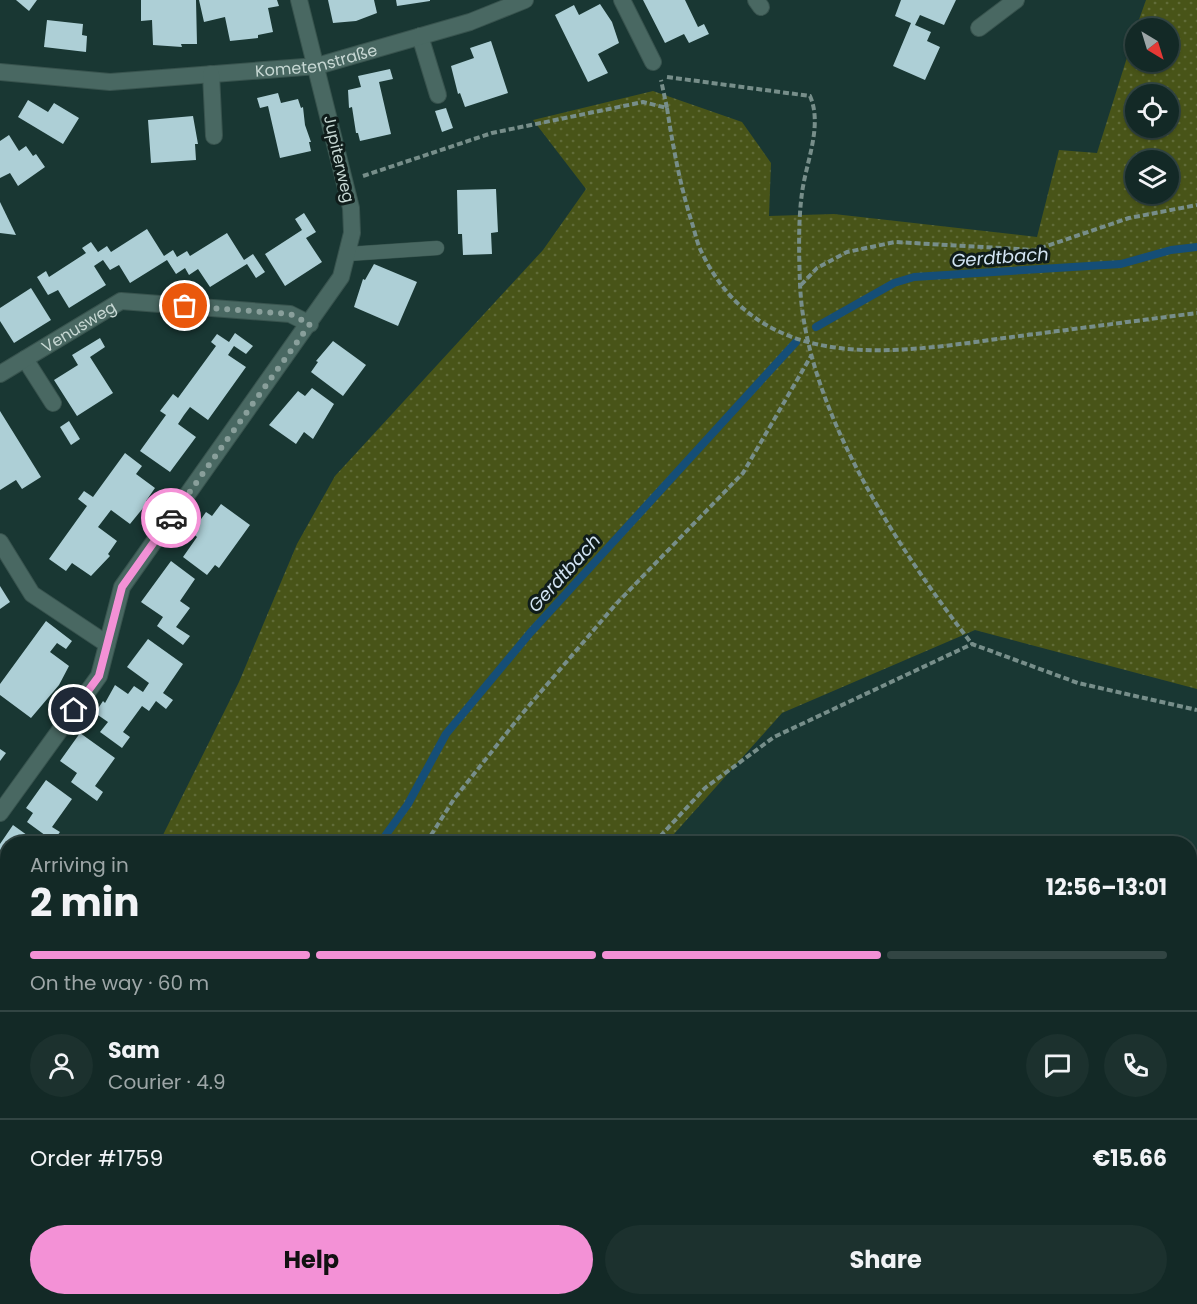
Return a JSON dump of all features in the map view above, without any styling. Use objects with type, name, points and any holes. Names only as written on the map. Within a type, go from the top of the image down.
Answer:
[{"type":"street","name":"Jupiterweg","points":[[0,813],[99,676],[122,587],[341,278],[352,232],[351,208],[299,0]]},
{"type":"street","name":"Kometenstraße","points":[[0,72],[111,82],[317,66],[470,22],[525,0]]},
{"type":"street","points":[[622,0],[653,62]]},
{"type":"street","points":[[979,27],[1016,0]]},
{"type":"street","points":[[420,36],[438,95]]},
{"type":"street","points":[[211,74],[214,136]]},
{"type":"street","name":"Venusweg","points":[[0,374],[121,301],[290,314],[310,324]]},
{"type":"street","name":"Venusweg","points":[[25,359],[53,403]]},
{"type":"street","points":[[0,542],[32,594],[107,644]]},
{"type":"lane","points":[[348,254],[437,248]]},
{"type":"path","points":[[1197,313],[909,350],[837,350],[807,343],[769,327],[731,296],[701,253],[680,182],[660,77],[810,96],[817,111],[801,195],[800,285],[807,343],[832,414],[859,471],[926,585],[972,644],[1077,683],[1197,710]]},
{"type":"path","points":[[345,182],[492,133],[643,102],[667,108]]},
{"type":"path","points":[[800,285],[817,268],[847,252],[895,242],[1035,250],[1128,218],[1197,205]]},
{"type":"path","points":[[431,836],[454,800],[521,715],[616,604],[743,473],[812,356]]},
{"type":"path","points":[[660,836],[705,788],[774,737],[972,644]]},
{"type":"green space","points":[[1146,0],[1197,0],[1197,689],[975,630],[782,713],[672,836],[162,836],[239,682],[297,544],[335,476],[543,250],[586,189],[533,120],[653,91],[742,122],[771,163],[769,216],[834,214],[1037,237],[1059,150],[1097,153],[1125,64],[1125,72],[1179,72],[1179,18],[1140,18]]},
{"type":"building","points":[[16,0],[37,0],[29,11]]},
{"type":"building","points":[[141,0],[196,0],[197,44],[181,44],[182,47],[153,45],[152,20],[141,21]]},
{"type":"building","points":[[199,0],[277,0],[279,6],[268,8],[273,32],[258,35],[258,38],[230,41],[225,17],[204,22]]},
{"type":"building","points":[[328,0],[374,0],[377,13],[356,21],[333,23]]},
{"type":"building","points":[[396,0],[430,0],[430,1],[397,6]]},
{"type":"building","points":[[643,0],[685,0],[698,27],[704,24],[709,34],[689,43],[684,34],[665,43]]},
{"type":"building","points":[[901,0],[956,0],[944,25],[920,15],[915,25],[931,32],[927,41],[940,47],[925,80],[893,66],[911,23],[895,16]]},
{"type":"building","points":[[600,4],[612,22],[619,43],[598,54],[608,73],[588,82],[555,15],[574,5],[579,15]]},
{"type":"building","points":[[47,20],[83,24],[82,35],[87,36],[86,52],[44,47]]},
{"type":"building","points":[[491,41],[508,93],[465,107],[460,93],[458,94],[451,66],[474,58],[470,48]]},
{"type":"building","points":[[390,69],[393,79],[379,82],[391,134],[360,141],[356,133],[352,107],[349,108],[348,90],[361,87],[358,76]]},
{"type":"building","points":[[278,93],[281,103],[298,99],[301,108],[303,107],[311,151],[280,158],[268,106],[260,108],[257,98]]},
{"type":"building","points":[[28,100],[48,112],[54,103],[79,118],[63,144],[18,117]]},
{"type":"building","points":[[446,108],[453,128],[442,132],[435,111]]},
{"type":"building","points":[[193,116],[198,144],[195,144],[196,160],[151,163],[148,120]]},
{"type":"building","points":[[9,135],[19,151],[26,146],[33,156],[36,154],[45,167],[18,186],[10,173],[0,178],[0,141]]},
{"type":"building","points":[[496,189],[498,232],[491,233],[492,254],[463,255],[462,234],[458,234],[457,190]]},
{"type":"building","points":[[0,202],[16,235],[0,233]]},
{"type":"building","points":[[304,213],[316,232],[306,238],[322,262],[285,286],[265,254],[302,230],[295,219]]},
{"type":"building","points":[[147,229],[164,256],[173,250],[177,257],[187,251],[190,256],[227,233],[244,260],[253,254],[265,272],[256,278],[247,264],[210,287],[198,269],[189,275],[185,268],[176,274],[167,260],[130,283],[119,265],[110,270],[103,260],[94,266],[106,285],[69,308],[58,290],[48,295],[37,277],[46,271],[49,277],[86,253],[82,248],[91,242],[98,252],[107,246],[111,252]]},
{"type":"building","points":[[374,264],[417,282],[398,326],[354,307],[363,279],[365,280]]},
{"type":"building","points":[[31,288],[51,320],[14,343],[0,321],[0,308]]},
{"type":"building","points":[[235,333],[253,346],[246,354],[234,346],[228,355],[246,367],[208,420],[190,407],[184,415],[178,424],[196,437],[170,472],[140,451],[166,415],[160,411],[173,394],[178,398],[216,346],[211,342],[217,334],[229,342]]},
{"type":"building","points":[[100,338],[105,347],[90,357],[113,393],[77,416],[54,380],[78,365],[72,355]]},
{"type":"building","points":[[333,341],[366,365],[343,396],[311,372],[318,362],[316,361]]},
{"type":"building","points":[[312,388],[334,404],[313,439],[304,432],[296,444],[269,425],[298,391],[305,396]]},
{"type":"building","points":[[0,411],[41,477],[22,489],[16,480],[0,490]]},
{"type":"building","points":[[69,421],[80,439],[71,445],[60,427]]},
{"type":"building","points":[[125,453],[142,466],[136,474],[155,488],[146,501],[148,502],[130,524],[111,510],[98,527],[117,541],[108,554],[110,556],[91,576],[72,563],[66,571],[49,559],[87,506],[78,499],[84,491],[93,497]]},
{"type":"building","points":[[221,504],[250,525],[219,568],[215,565],[207,575],[183,557],[197,537],[192,532],[206,512],[212,516]]},
{"type":"building","points":[[171,561],[195,579],[180,601],[190,608],[176,627],[190,636],[183,645],[157,626],[163,617],[141,602]]},
{"type":"building","points":[[0,586],[10,602],[0,609]]},
{"type":"building","points":[[46,621],[72,641],[66,649],[57,643],[50,652],[69,666],[59,685],[31,718],[0,695],[0,684]]},
{"type":"building","points":[[148,639],[183,664],[163,693],[173,700],[166,709],[156,701],[149,711],[142,706],[123,732],[130,737],[122,748],[100,732],[108,722],[95,713],[103,701],[105,703],[115,685],[128,694],[134,686],[143,692],[149,683],[127,667]]},
{"type":"building","points":[[80,733],[115,758],[95,786],[103,792],[97,801],[71,782],[77,773],[60,761]]},
{"type":"building","points":[[0,749],[6,753],[0,761]]},
{"type":"building","points":[[46,780],[72,799],[52,827],[60,832],[57,836],[46,836],[27,822],[33,813],[26,808]]},
{"type":"building","points":[[13,825],[28,836],[5,836]]},
{"type":"waterway","name":"Gerdtbach","points":[[816,327],[894,283],[914,277],[1121,264],[1171,250],[1197,247]]},
{"type":"waterway","name":"Gerdtbach","points":[[385,836],[408,804],[446,734],[530,633],[796,342]]},
{"type":"way so far","points":[[171,518],[310,324],[290,314],[185,306]]},
{"type":"route","points":[[74,710],[99,676],[122,587],[171,518]]}]
